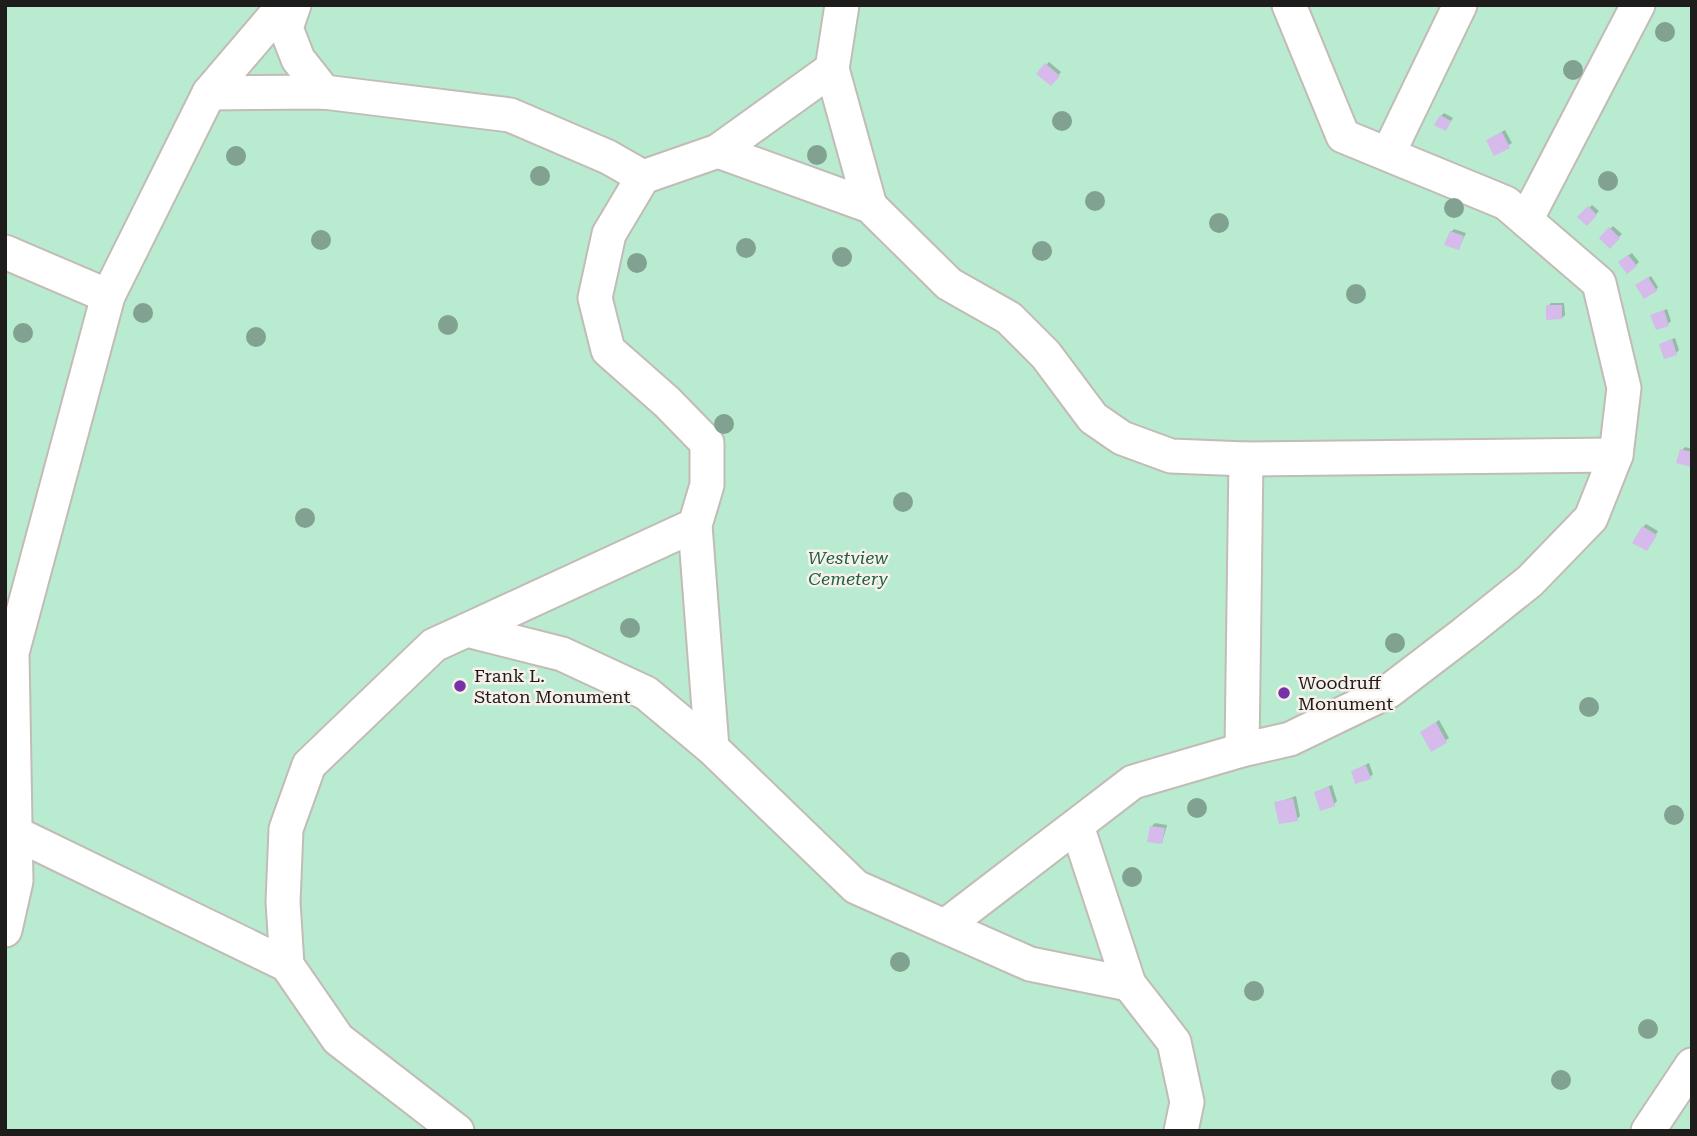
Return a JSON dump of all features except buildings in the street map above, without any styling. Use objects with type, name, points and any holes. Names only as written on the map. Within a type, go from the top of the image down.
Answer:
[{"type":"lane","points":[[7,913],[16,881],[12,653],[108,296],[209,93],[284,5]]},
{"type":"lane","points":[[294,5],[286,29],[298,59],[324,92]]},
{"type":"lane","points":[[842,5],[832,69],[870,206]]},
{"type":"lane","points":[[945,926],[1133,782],[1290,738],[1389,691],[1465,634],[1530,580],[1591,518],[1616,455],[1624,388],[1599,283],[1506,203],[1343,136],[1289,5]]},
{"type":"lane","points":[[1388,154],[1460,5]]},
{"type":"lane","points":[[1526,220],[1638,5]]},
{"type":"lane","points":[[712,748],[695,525],[706,485],[706,443],[667,402],[607,350],[595,298],[609,234],[643,177],[718,151],[832,69]]},
{"type":"lane","points":[[209,93],[324,92],[510,115],[608,158],[643,177]]},
{"type":"lane","points":[[718,151],[870,206],[949,284],[1009,318],[1046,355],[1093,418],[1122,438],[1171,456],[1246,459],[1616,455]]},
{"type":"lane","points":[[5,251],[108,296]]},
{"type":"lane","points":[[1242,750],[1246,459]]},
{"type":"lane","points":[[287,965],[283,902],[286,829],[309,765],[434,645],[695,525]]},
{"type":"lane","points":[[467,630],[562,654],[646,694],[712,748],[856,887],[1030,964],[1129,984]]},
{"type":"lane","points":[[1077,826],[1129,984],[1174,1042],[1187,1102],[1181,1131]]},
{"type":"lane","points":[[15,833],[287,965],[338,1039],[457,1131]]},
{"type":"lane","points":[[1648,1131],[1692,1065]]},
{"type":"green space","name":"Westview Cemetery","points":[[5,5],[1692,5],[1692,1131],[5,1131]]},
{"type":"place","name":"Frank L. Staton Monument","points":[[460,686]]},
{"type":"place","name":"Woodruff Monument","points":[[1284,693]]}]
